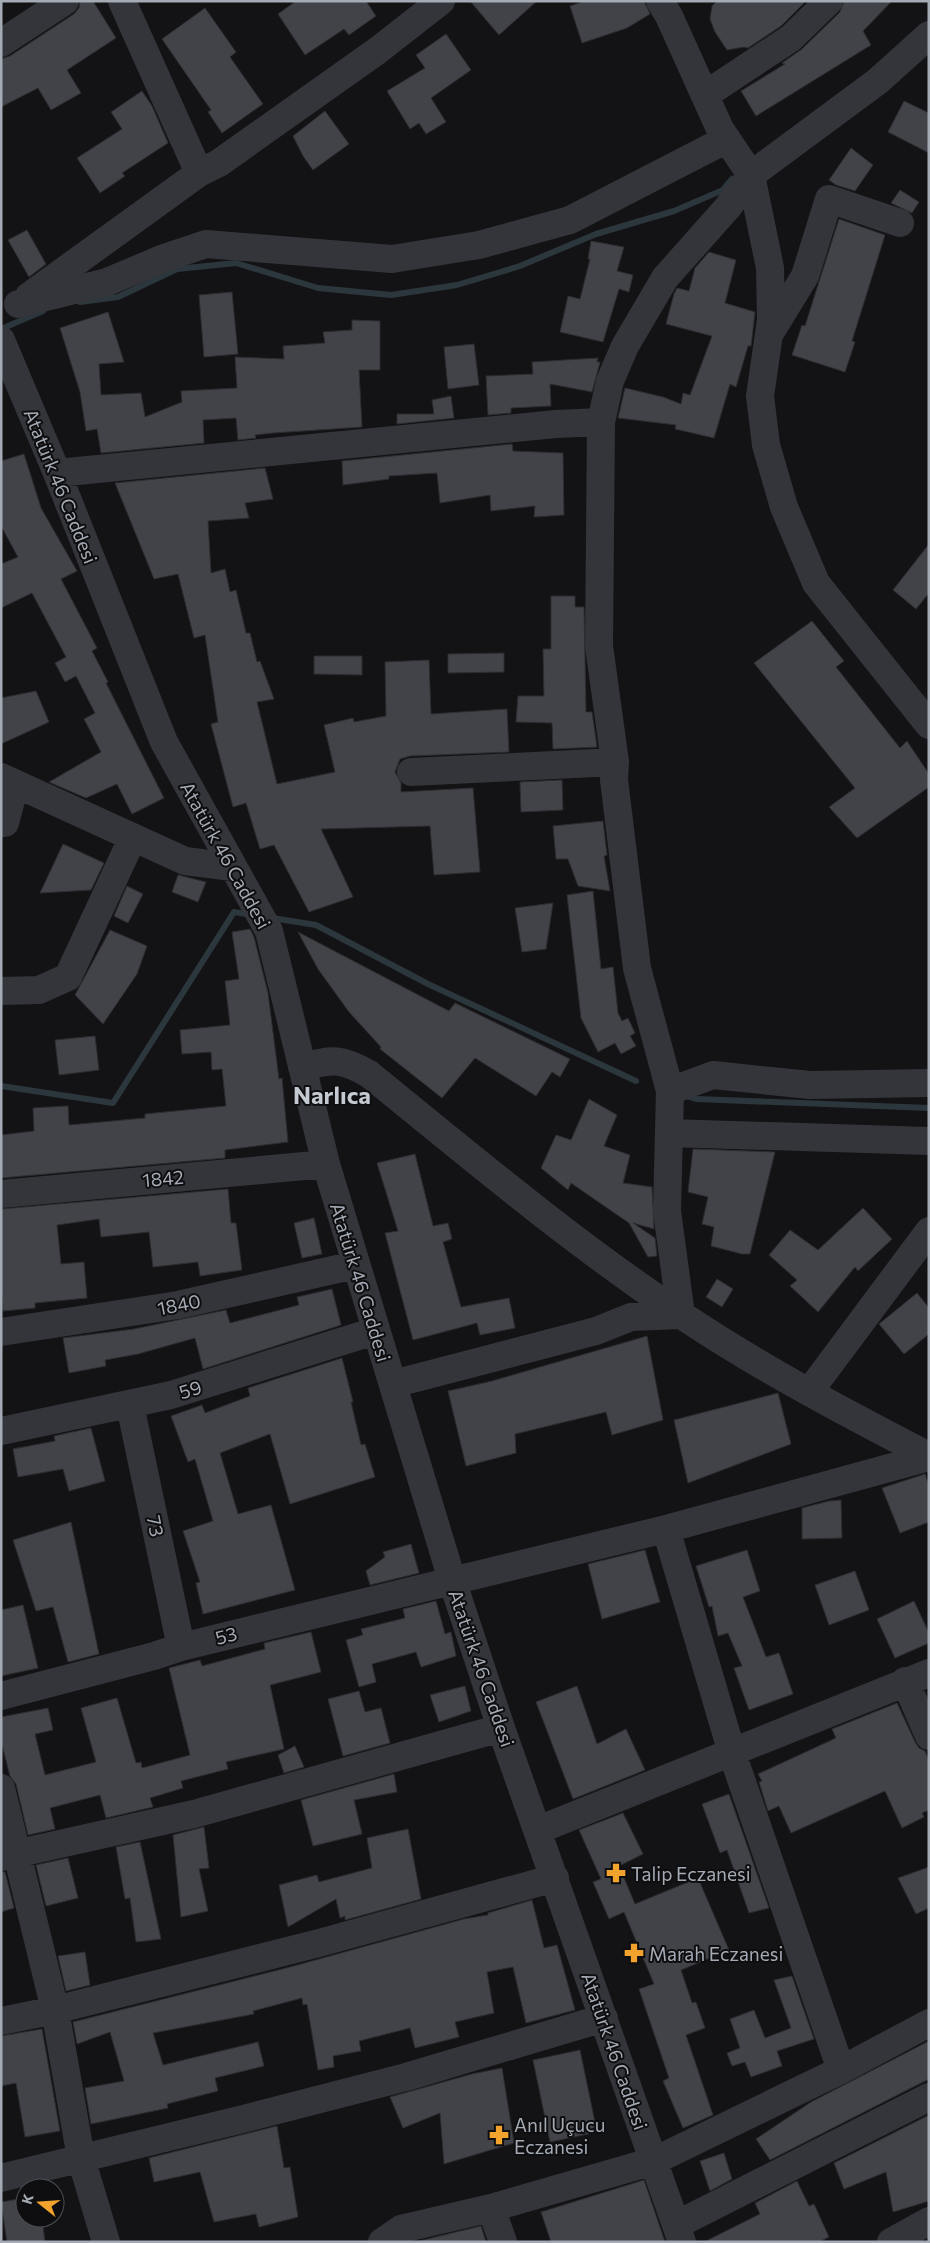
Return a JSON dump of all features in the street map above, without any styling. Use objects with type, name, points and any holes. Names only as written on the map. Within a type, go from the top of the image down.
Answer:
[{"type":"street","points":[[1,43],[65,1]]},
{"type":"street","points":[[122,1],[199,173]]},
{"type":"street","points":[[9,308],[199,173],[218,164],[377,51],[440,1]]},
{"type":"street","points":[[705,94],[791,38],[829,1]]},
{"type":"street","points":[[671,6],[720,129],[751,175],[770,268],[771,320],[760,396],[766,445],[784,507],[816,583],[929,725]]},
{"type":"street","points":[[681,1314],[667,1211],[670,1091],[637,968],[614,780],[615,762],[599,646],[602,422],[610,381],[625,346],[665,278],[728,207],[751,175],[878,81],[929,35]]},
{"type":"street","points":[[9,308],[107,282],[164,258],[206,244],[392,259],[479,245],[570,220],[727,139]]},
{"type":"street","points":[[769,334],[805,276],[829,199],[900,223]]},
{"type":"street","name":"Atatürk 46 Caddesi","points":[[2,344],[57,473],[164,742],[260,916],[355,1265],[452,1580],[501,1728],[679,2233]]},
{"type":"street","points":[[57,473],[556,424],[602,422]]},
{"type":"street","points":[[412,772],[615,762]]},
{"type":"street","points":[[1,823],[5,823],[8,781],[185,861],[233,867]]},
{"type":"street","points":[[1,991],[38,990],[68,977],[133,837]]},
{"type":"street","points":[[302,1067],[328,1061],[349,1063],[369,1074],[571,1237],[681,1314],[809,1392],[929,1456]]},
{"type":"street","points":[[670,1091],[713,1075],[810,1085],[929,1083]]},
{"type":"street","points":[[669,1132],[926,1148]]},
{"type":"street","name":"1842","points":[[1,1194],[326,1164]]},
{"type":"street","points":[[809,1392],[929,1232]]},
{"type":"street","name":"1840","points":[[1,1332],[178,1305],[355,1265]]},
{"type":"street","points":[[393,1384],[596,1331],[631,1318],[681,1314]]},
{"type":"street","name":"59","points":[[1,1431],[171,1395],[375,1331]]},
{"type":"street","name":"73","points":[[130,1405],[181,1647]]},
{"type":"street","name":"53","points":[[1,1696],[181,1647],[666,1529],[929,1456]]},
{"type":"street","points":[[666,1529],[732,1753],[840,2070]]},
{"type":"street","points":[[538,1830],[917,1677],[929,1736]]},
{"type":"street","points":[[8,1855],[194,1814],[501,1728]]},
{"type":"street","points":[[1,1788],[8,1855],[55,2010],[81,2158],[106,2242]]},
{"type":"street","points":[[1,2021],[55,2010],[319,1943],[555,1878]]},
{"type":"street","points":[[1,2178],[406,2077],[604,2018]]},
{"type":"street","points":[[382,2242],[401,2229],[492,2208],[654,2161],[840,2070],[929,2023]]},
{"type":"street","points":[[679,2233],[929,2097]]},
{"type":"street","points":[[492,2208],[503,2242]]},
{"type":"street","points":[[891,2242],[929,2221]]},
{"type":"building","points":[[80,1],[93,1],[116,38],[67,70],[81,93],[51,110],[38,88],[1,107],[1,59],[10,56],[74,14],[79,8]]},
{"type":"building","points":[[296,1],[366,1],[376,16],[349,35],[344,29],[305,55],[278,14]]},
{"type":"building","points":[[470,1],[537,1],[499,35]]},
{"type":"building","points":[[585,1],[644,1],[650,14],[627,28],[582,43],[570,6]]},
{"type":"building","points":[[717,1],[806,1],[781,26],[748,48],[727,50],[715,32],[710,19],[712,6]]},
{"type":"building","points":[[844,1],[892,1],[863,31],[871,45],[756,116],[741,91],[785,64],[782,63],[802,49],[840,12]]},
{"type":"building","points":[[205,8],[236,52],[230,57],[263,104],[222,133],[208,112],[211,110],[162,39]]},
{"type":"building","points":[[446,34],[471,70],[431,98],[446,122],[426,134],[419,123],[410,129],[387,91],[425,68],[416,55]]},
{"type":"building","points":[[142,91],[152,106],[168,143],[122,173],[125,176],[100,193],[77,158],[122,129],[111,112]]},
{"type":"building","points":[[904,101],[929,113],[929,153],[888,132]]},
{"type":"building","points":[[325,111],[349,144],[313,170],[303,156],[293,136]]},
{"type":"building","points":[[851,148],[873,165],[855,191],[836,185],[829,180]]},
{"type":"building","points":[[900,190],[919,202],[912,213],[891,203]]},
{"type":"building","points":[[839,219],[885,235],[852,341],[855,342],[845,372],[792,355],[802,325],[805,326]]},
{"type":"building","points":[[27,230],[46,264],[29,277],[8,240]]},
{"type":"building","points":[[591,241],[624,247],[617,271],[633,275],[629,292],[619,289],[603,342],[560,332],[568,296],[580,299],[590,259],[588,259]]},
{"type":"building","points":[[709,252],[736,260],[725,303],[755,312],[751,346],[748,346],[736,387],[730,384],[714,438],[675,429],[676,425],[618,418],[625,388],[663,397],[681,404],[683,393],[690,395],[712,336],[666,324],[677,288],[689,291],[695,268]]},
{"type":"building","points":[[232,292],[238,354],[204,357],[199,295]]},
{"type":"building","points":[[108,312],[124,362],[99,364],[101,395],[141,393],[145,417],[182,402],[181,391],[237,388],[235,357],[284,359],[283,346],[325,343],[323,332],[352,330],[352,320],[380,321],[380,370],[359,370],[362,427],[273,433],[255,435],[256,438],[238,440],[236,418],[203,420],[204,443],[101,453],[97,429],[86,431],[80,392],[60,328]]},
{"type":"building","points":[[474,344],[479,385],[448,389],[444,347]]},
{"type":"building","points":[[598,358],[597,362],[600,362],[592,392],[550,384],[551,406],[511,408],[511,413],[488,415],[486,376],[533,374],[532,362]]},
{"type":"building","points":[[451,396],[454,418],[397,424],[397,414],[434,414],[432,400]]},
{"type":"building","points":[[512,444],[513,451],[563,453],[564,515],[534,517],[535,506],[491,511],[490,495],[440,503],[437,473],[389,476],[389,479],[343,485],[342,461]]},
{"type":"building","points":[[24,454],[41,508],[77,571],[61,579],[97,648],[92,651],[108,682],[106,683],[164,798],[132,814],[117,784],[86,798],[49,782],[101,752],[84,719],[95,713],[76,676],[65,682],[55,663],[66,657],[32,593],[1,608],[1,564],[18,557],[1,526],[1,461]]},
{"type":"building","points":[[265,468],[273,499],[245,503],[249,518],[208,521],[211,573],[225,569],[230,592],[236,590],[246,633],[250,633],[257,662],[260,661],[274,699],[257,702],[277,784],[335,772],[324,725],[353,718],[354,722],[386,716],[385,662],[429,660],[431,714],[507,709],[509,752],[410,756],[400,759],[395,772],[401,783],[401,792],[473,788],[480,872],[434,875],[430,826],[321,829],[353,897],[309,912],[274,845],[260,849],[246,803],[233,807],[211,724],[218,722],[205,635],[194,638],[178,574],[154,579],[115,483]]},
{"type":"building","points":[[929,544],[929,593],[916,609],[893,590]]},
{"type":"building","points":[[551,596],[575,596],[575,607],[584,607],[586,712],[592,712],[597,747],[553,749],[552,723],[516,722],[518,696],[544,696],[543,649],[551,649]]},
{"type":"building","points":[[812,621],[844,661],[836,667],[900,748],[907,741],[929,774],[929,787],[857,838],[829,807],[855,788],[754,663]]},
{"type":"building","points":[[504,653],[504,672],[448,673],[448,654]]},
{"type":"building","points":[[314,656],[362,656],[362,675],[314,674]]},
{"type":"building","points":[[36,691],[49,722],[1,744],[1,698]]},
{"type":"building","points":[[562,780],[563,810],[521,812],[520,782]]},
{"type":"building","points":[[603,821],[607,855],[604,856],[610,891],[578,886],[568,859],[556,859],[553,826]]},
{"type":"building","points":[[63,844],[104,863],[91,890],[40,893]]},
{"type":"building","points":[[178,875],[206,882],[198,902],[172,892]]},
{"type":"building","points":[[127,886],[143,894],[128,923],[114,916]]},
{"type":"building","points":[[593,891],[601,969],[613,967],[618,1013],[622,1021],[628,1018],[635,1033],[630,1036],[636,1046],[621,1054],[615,1043],[598,1052],[581,1018],[567,895]]},
{"type":"building","points":[[553,903],[546,949],[522,952],[515,908]]},
{"type":"building","points":[[250,929],[254,937],[268,993],[279,1079],[282,1078],[288,1142],[225,1150],[225,1158],[1,1178],[1,1135],[34,1131],[33,1108],[68,1106],[69,1125],[145,1118],[145,1114],[226,1106],[222,1069],[212,1070],[211,1052],[182,1054],[180,1030],[230,1025],[225,981],[239,979],[232,932]]},
{"type":"building","points":[[110,930],[147,946],[137,974],[103,1024],[75,995]]},
{"type":"building","points":[[298,932],[449,1011],[455,1003],[570,1059],[560,1077],[552,1072],[536,1096],[475,1058],[442,1098],[380,1049],[381,1047],[349,1012],[318,969]]},
{"type":"building","points":[[95,1036],[99,1070],[59,1075],[55,1040]]},
{"type":"building","points":[[589,1099],[617,1115],[604,1146],[630,1155],[623,1183],[652,1187],[654,1229],[633,1223],[655,1238],[657,1256],[648,1257],[629,1223],[571,1183],[568,1190],[541,1168],[556,1135],[571,1140]]},
{"type":"building","points":[[693,1149],[775,1152],[750,1254],[742,1254],[711,1246],[714,1227],[702,1224],[708,1197],[688,1192]]},
{"type":"building","points":[[415,1154],[433,1226],[448,1223],[452,1239],[443,1242],[461,1307],[509,1298],[515,1328],[480,1335],[477,1323],[413,1340],[385,1233],[398,1231],[377,1163]]},
{"type":"building","points":[[228,1189],[231,1223],[236,1223],[242,1270],[200,1276],[198,1262],[153,1267],[149,1232],[101,1237],[99,1219],[57,1225],[61,1264],[84,1262],[87,1298],[35,1303],[35,1308],[3,1311],[1,1286],[1,1209]]},
{"type":"building","points":[[863,1208],[892,1239],[858,1271],[855,1267],[818,1312],[790,1286],[797,1280],[769,1255],[790,1230],[818,1250]]},
{"type":"building","points":[[314,1218],[322,1254],[302,1258],[294,1223]]},
{"type":"building","points":[[717,1279],[733,1289],[722,1307],[706,1297]]},
{"type":"building","points":[[332,1289],[341,1325],[203,1369],[195,1338],[138,1354],[105,1360],[106,1366],[69,1373],[63,1338],[134,1329],[226,1310],[230,1323],[299,1305],[297,1297]]},
{"type":"building","points":[[917,1293],[929,1308],[929,1334],[904,1354],[879,1324]]},
{"type":"building","points":[[647,1336],[663,1420],[612,1435],[606,1412],[515,1434],[516,1453],[466,1466],[448,1391],[492,1381]]},
{"type":"building","points":[[342,1358],[361,1445],[365,1444],[375,1477],[290,1504],[270,1434],[220,1453],[238,1514],[271,1505],[295,1590],[203,1614],[196,1583],[200,1582],[183,1531],[213,1521],[195,1459],[188,1462],[171,1416],[202,1405],[205,1413],[250,1396],[248,1388]]},
{"type":"building","points":[[778,1393],[791,1444],[688,1483],[674,1420]]},
{"type":"building","points":[[91,1428],[105,1481],[69,1491],[63,1469],[18,1477],[13,1449],[55,1441],[54,1436]]},
{"type":"building","points":[[925,1474],[929,1485],[929,1522],[900,1533],[882,1488]]},
{"type":"building","points":[[841,1500],[842,1538],[802,1539],[802,1508]]},
{"type":"building","points":[[71,1522],[99,1654],[68,1662],[53,1607],[36,1611],[13,1540]]},
{"type":"building","points":[[411,1544],[419,1573],[370,1585],[366,1571],[385,1557],[383,1552]]},
{"type":"building","points":[[645,1550],[660,1602],[602,1619],[588,1564]]},
{"type":"building","points":[[747,1550],[760,1591],[743,1597],[766,1657],[779,1653],[793,1694],[749,1710],[734,1668],[742,1666],[728,1633],[718,1636],[712,1606],[709,1607],[696,1566]]},
{"type":"building","points":[[855,1571],[869,1610],[829,1625],[815,1585]]},
{"type":"building","points":[[436,1601],[445,1634],[451,1632],[456,1656],[421,1667],[416,1652],[372,1664],[376,1682],[359,1687],[346,1640],[363,1635],[361,1629],[405,1618],[403,1609]]},
{"type":"building","points":[[914,1601],[929,1633],[929,1643],[895,1658],[877,1619]]},
{"type":"building","points":[[23,1605],[38,1668],[1,1676],[1,1610]]},
{"type":"building","points":[[311,1632],[321,1672],[270,1685],[284,1749],[226,1762],[228,1769],[181,1781],[183,1788],[150,1798],[153,1807],[106,1818],[100,1795],[50,1808],[55,1829],[28,1835],[16,1784],[10,1776],[1,1741],[1,1717],[48,1708],[53,1730],[35,1734],[45,1775],[96,1762],[81,1708],[117,1698],[136,1763],[141,1762],[142,1768],[190,1755],[169,1668],[200,1660],[202,1666],[265,1649],[264,1643]]},
{"type":"building","points":[[465,1686],[471,1711],[439,1722],[430,1695]]},
{"type":"building","points":[[577,1686],[597,1744],[626,1729],[645,1770],[573,1799],[536,1702]]},
{"type":"building","points":[[359,1691],[365,1712],[381,1708],[390,1743],[343,1756],[328,1699]]},
{"type":"building","points":[[897,1703],[915,1742],[919,1748],[925,1751],[929,1761],[929,1810],[922,1813],[924,1817],[902,1828],[885,1791],[791,1833],[779,1806],[768,1811],[759,1782],[762,1781],[758,1774],[836,1738],[832,1729]]},
{"type":"building","points":[[295,1746],[304,1767],[284,1773],[278,1755]]},
{"type":"building","points":[[394,1774],[397,1792],[354,1800],[362,1834],[313,1846],[301,1800]]},
{"type":"building","points":[[729,1794],[769,1908],[749,1913],[727,1850],[720,1853],[702,1804]]},
{"type":"building","points":[[623,1813],[643,1854],[619,1866],[635,1904],[698,1878],[729,1950],[681,1970],[692,2003],[696,2002],[705,2028],[686,2035],[713,2115],[683,2128],[663,2081],[669,2078],[639,1989],[654,1984],[624,1912],[609,1919],[593,1882],[601,1879],[579,1830]]},
{"type":"building","points":[[204,1827],[209,1868],[199,1869],[208,1911],[181,1917],[173,1835]]},
{"type":"building","points":[[408,1829],[421,1899],[345,1920],[345,1916],[340,1918],[336,1899],[288,1927],[279,1885],[317,1875],[319,1882],[372,1868],[367,1838]]},
{"type":"building","points":[[140,1842],[161,1939],[136,1942],[130,1898],[125,1899],[116,1847]]},
{"type":"building","points":[[68,1858],[78,1898],[46,1906],[36,1865]]},
{"type":"building","points":[[929,1867],[929,1908],[916,1914],[898,1878]]},
{"type":"building","points":[[1,1872],[5,1872],[14,1908],[1,1912]]},
{"type":"building","points":[[532,1900],[544,1948],[557,1945],[575,2010],[526,2023],[513,1967],[487,1972],[494,2013],[455,2022],[459,2037],[415,2048],[410,2028],[359,2041],[361,2051],[333,2056],[334,2067],[318,2070],[307,2004],[303,2005],[302,1998],[253,2011],[254,2014],[153,2033],[163,2065],[258,2042],[264,2066],[215,2078],[218,2091],[167,2104],[168,2108],[91,2124],[85,2088],[124,2081],[110,2032],[77,2044],[73,2022],[294,1966],[464,1919],[488,1915],[488,1913]]},
{"type":"building","points":[[85,1952],[90,1985],[66,1991],[58,1956]]},
{"type":"building","points":[[792,1976],[814,2039],[777,2051],[782,2066],[751,2077],[745,2062],[732,2066],[727,2053],[740,2048],[730,2019],[754,2010],[765,2038],[791,2028],[774,1980]]},
{"type":"building","points":[[42,2029],[60,2131],[25,2137],[16,2083],[1,2086],[1,2036]]},
{"type":"building","points":[[929,2041],[929,2079],[770,2160],[756,2139],[811,2102]]},
{"type":"building","points":[[580,2050],[597,2132],[550,2142],[533,2060]]},
{"type":"building","points":[[502,2068],[514,2143],[444,2164],[440,2113],[403,2128],[390,2097],[472,2074]]},
{"type":"building","points":[[929,2115],[929,2201],[893,2212],[886,2172],[844,2189],[834,2163]]},
{"type":"building","points":[[277,2126],[284,2168],[290,2167],[298,2217],[259,2227],[256,2214],[214,2222],[200,2172],[154,2182],[149,2158]]},
{"type":"building","points":[[724,2153],[732,2179],[710,2191],[700,2161]]},
{"type":"building","points":[[644,2180],[665,2242],[551,2242],[541,2212]]},
{"type":"building","points":[[797,2181],[809,2206],[814,2204],[829,2237],[819,2242],[704,2242],[760,2214],[755,2203]]},
{"type":"building","points":[[15,2200],[15,2228],[43,2228],[45,2242],[7,2242],[1,2202]]},
{"type":"building","points":[[481,2226],[486,2242],[415,2242]]},
{"type":"waterway","points":[[80,302],[118,297],[177,269],[236,263],[318,288],[391,295],[457,285],[520,266],[596,234],[674,211],[723,190],[732,179]]},
{"type":"waterway","points":[[1,329],[43,311]]},
{"type":"waterway","points":[[1,1086],[113,1103],[234,912],[252,915]]},
{"type":"waterway","points":[[272,918],[316,925],[428,984],[636,1081]]},
{"type":"waterway","points":[[686,1096],[696,1099],[929,1108]]},
{"type":"place","name":"Talip Eczanesi","points":[[616,1873]]},
{"type":"place","name":"Marah Eczanesi","points":[[634,1953]]},
{"type":"place","name":"Anıl Uçucu Eczanesi","points":[[499,2135]]},
{"type":"district","name":"Narlıca","points":[[332,1094]]}]
